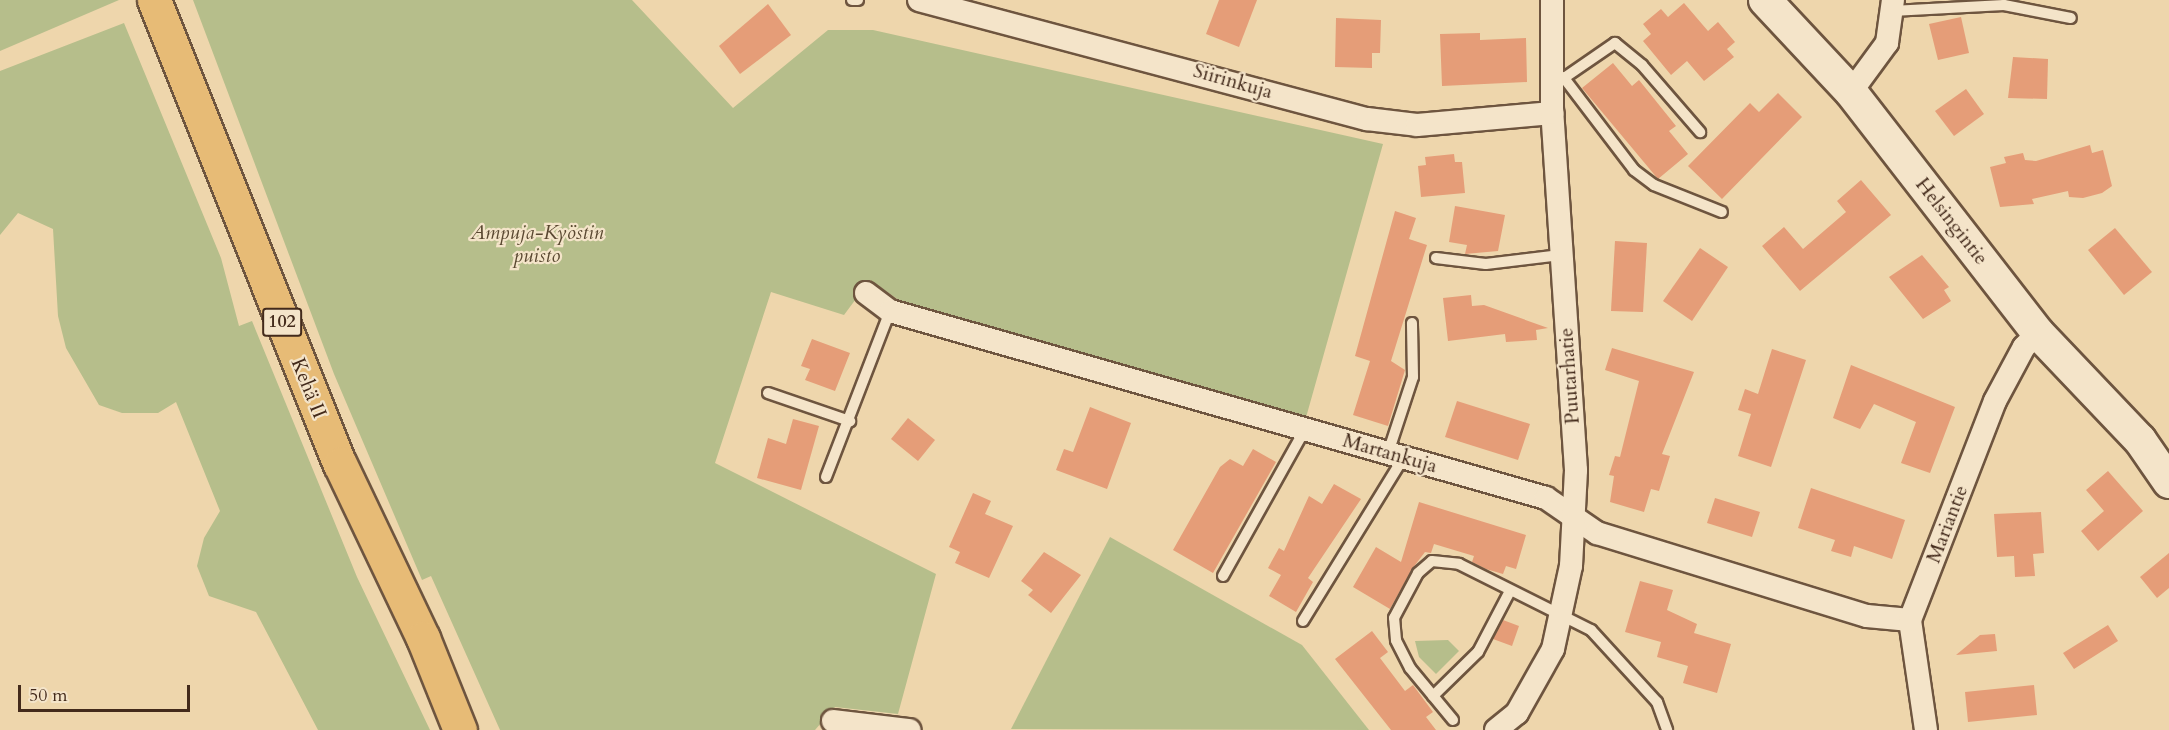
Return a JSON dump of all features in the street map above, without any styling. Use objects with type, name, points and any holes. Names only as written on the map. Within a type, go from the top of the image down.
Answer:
[{"type":"highway","name":"Kehä II","points":[[154,0],[340,464],[423,638],[460,730]]},
{"type":"highway","name":"Kehä II","points":[[423,638],[476,730]]},
{"type":"main road","name":"Helsingintie","points":[[1765,0],[1851,92],[2038,333],[2140,440],[2169,482]]},
{"type":"main road","name":"Helsingintie","points":[[2140,440],[2169,458]]},
{"type":"street","name":"Siirinkuja","points":[[919,0],[1367,119],[1417,125],[1552,113]]},
{"type":"street","name":"Puutarhatie","points":[[1496,730],[1517,712],[1539,678],[1564,615],[1574,516],[1576,470],[1552,113],[1559,75],[1552,0]]},
{"type":"street","points":[[1851,92],[1887,43],[1893,5]]},
{"type":"street","name":"Martankuja","points":[[866,293],[890,311],[1546,498],[1597,533],[1867,616],[1910,620]]},
{"type":"street","name":"Mariantie","points":[[1926,730],[1910,620],[1995,401],[2024,347],[2038,333]]},
{"type":"street","points":[[833,721],[909,730]]},
{"type":"lane","points":[[852,0],[858,0]]},
{"type":"lane","points":[[1893,5],[2004,5],[2071,18]]},
{"type":"lane","points":[[1700,132],[1642,65],[1614,44],[1559,75],[1634,170],[1654,185],[1722,212]]},
{"type":"lane","points":[[1436,258],[1486,264],[1560,255]]},
{"type":"lane","points":[[826,477],[850,421],[890,311]]},
{"type":"lane","points":[[1303,621],[1396,455],[1413,376],[1412,323]]},
{"type":"lane","points":[[768,393],[850,421]]},
{"type":"lane","points":[[1223,576],[1305,429]]},
{"type":"lane","points":[[1453,720],[1433,696],[1396,640],[1394,618],[1418,573],[1432,561],[1459,564],[1591,630],[1657,702],[1667,730]]},
{"type":"lane","points":[[1433,696],[1478,651],[1510,591]]},
{"type":"green space","points":[[0,0],[119,0],[0,51]]},
{"type":"green space","name":"Ampuja-Kyöstin puisto","points":[[193,0],[632,0],[733,108],[828,30],[873,30],[1383,144],[1305,421],[903,303],[870,280],[844,315],[771,292],[715,463],[936,574],[898,714],[835,707],[815,730],[500,730],[431,576],[422,580],[334,374]]},
{"type":"green space","points":[[124,23],[221,258],[239,326],[252,321],[357,577],[430,730],[318,730],[256,612],[209,596],[197,566],[204,538],[220,511],[176,402],[158,413],[122,413],[99,405],[66,348],[58,316],[53,229],[18,213],[0,235],[0,71]]},
{"type":"green space","points":[[2054,372],[2156,478],[2152,481]]},
{"type":"green space","points":[[1110,537],[1302,645],[1369,730],[1011,729]]},
{"type":"green space","points":[[1448,640],[1459,651],[1436,674],[1419,657],[1415,641]]},
{"type":"building","points":[[1219,0],[1257,0],[1239,47],[1206,34]]},
{"type":"building","points":[[1684,3],[1708,31],[1718,22],[1735,42],[1727,49],[1734,57],[1704,81],[1687,61],[1671,75],[1643,41],[1651,34],[1643,24],[1661,9],[1668,17]]},
{"type":"building","points":[[768,4],[791,35],[740,74],[719,46]]},
{"type":"building","points":[[1961,17],[1969,53],[1938,60],[1929,24]]},
{"type":"building","points":[[1336,18],[1381,20],[1380,53],[1372,53],[1372,68],[1335,67]]},
{"type":"building","points":[[1480,33],[1480,40],[1526,38],[1527,82],[1442,86],[1440,34]]},
{"type":"building","points":[[2013,57],[2048,59],[2047,99],[2008,98]]},
{"type":"building","points":[[1613,63],[1632,86],[1639,80],[1676,126],[1669,131],[1688,154],[1658,179],[1582,88]]},
{"type":"building","points":[[1966,89],[1984,114],[1954,136],[1935,111]]},
{"type":"building","points":[[1778,93],[1802,117],[1722,199],[1688,166],[1750,103],[1759,112]]},
{"type":"building","points":[[2090,145],[2092,153],[2103,150],[2112,186],[2102,193],[2083,198],[2069,197],[2068,191],[2032,199],[2034,204],[2000,207],[1990,167],[2006,163],[2004,157],[2023,153],[2025,160],[2036,161]]},
{"type":"building","points":[[1454,154],[1455,162],[1462,162],[1465,193],[1421,197],[1418,166],[1426,165],[1425,157]]},
{"type":"building","points":[[1861,180],[1891,215],[1800,291],[1762,246],[1784,227],[1803,249],[1846,212],[1837,201]]},
{"type":"building","points":[[1455,206],[1505,215],[1498,251],[1465,254],[1467,245],[1449,242]]},
{"type":"building","points":[[1395,211],[1416,218],[1409,239],[1427,245],[1391,361],[1405,370],[1388,426],[1353,415],[1370,361],[1355,356]]},
{"type":"building","points":[[2115,228],[2152,272],[2124,295],[2088,250]]},
{"type":"building","points":[[1615,241],[1647,243],[1643,312],[1611,311]]},
{"type":"building","points":[[1700,248],[1728,267],[1692,321],[1663,301]]},
{"type":"building","points":[[1922,255],[1949,287],[1944,290],[1951,301],[1923,319],[1889,277]]},
{"type":"building","points":[[1471,295],[1472,306],[1484,305],[1548,328],[1536,330],[1537,340],[1506,342],[1505,334],[1448,341],[1443,298]]},
{"type":"building","points":[[812,339],[850,353],[835,391],[805,380],[810,369],[801,366]]},
{"type":"building","points":[[1612,348],[1694,372],[1662,454],[1670,456],[1659,491],[1651,489],[1644,512],[1610,502],[1614,476],[1609,475],[1615,456],[1620,457],[1639,381],[1605,370]]},
{"type":"building","points":[[1772,349],[1806,360],[1771,467],[1738,456],[1751,414],[1738,410],[1745,389],[1758,394]]},
{"type":"building","points":[[1851,365],[1955,407],[1930,473],[1901,463],[1916,422],[1874,404],[1860,429],[1833,418]]},
{"type":"building","points":[[1457,401],[1530,424],[1518,460],[1445,437]]},
{"type":"building","points":[[1090,407],[1131,423],[1107,489],[1056,470],[1064,449],[1073,452]]},
{"type":"building","points":[[908,418],[935,440],[918,461],[891,439]]},
{"type":"building","points":[[793,419],[819,426],[801,490],[757,478],[768,438],[786,444]]},
{"type":"building","points":[[1253,449],[1276,462],[1213,573],[1173,550],[1220,467],[1230,459],[1243,466]]},
{"type":"building","points":[[2108,471],[2143,511],[2098,551],[2081,531],[2104,511],[2086,490]]},
{"type":"building","points":[[1334,484],[1361,499],[1308,578],[1313,582],[1296,612],[1269,596],[1281,575],[1268,568],[1279,548],[1284,551],[1309,496],[1322,504]]},
{"type":"building","points":[[1811,488],[1905,520],[1892,559],[1854,546],[1851,557],[1831,551],[1835,540],[1798,528]]},
{"type":"building","points":[[973,493],[991,501],[985,514],[1013,526],[989,578],[955,563],[960,552],[949,547]]},
{"type":"building","points":[[1715,498],[1760,512],[1752,537],[1707,523]]},
{"type":"building","points":[[1419,502],[1526,535],[1516,569],[1506,566],[1503,574],[1486,569],[1472,562],[1474,556],[1434,544],[1431,553],[1425,552],[1412,569],[1390,609],[1353,587],[1376,547],[1401,562]]},
{"type":"building","points":[[2041,512],[2044,553],[2033,554],[2035,576],[2015,577],[2014,556],[1997,557],[1994,514]]},
{"type":"building","points":[[1044,552],[1081,575],[1051,613],[1028,595],[1033,590],[1021,581]]},
{"type":"building","points":[[2169,553],[2169,588],[2157,598],[2140,577]]},
{"type":"building","points":[[1640,581],[1673,590],[1667,610],[1697,624],[1694,633],[1731,644],[1717,693],[1683,683],[1688,666],[1657,657],[1661,642],[1625,632]]},
{"type":"building","points":[[1503,620],[1519,626],[1512,646],[1493,639]]},
{"type":"building","points":[[2108,625],[2118,641],[2074,669],[2063,653]]},
{"type":"building","points":[[1372,631],[1388,652],[1380,658],[1405,691],[1413,685],[1433,712],[1426,717],[1436,730],[1391,730],[1335,659]]},
{"type":"building","points":[[1995,634],[1997,651],[1956,655],[1980,635]]},
{"type":"building","points":[[2034,685],[2037,715],[1968,722],[1965,692]]}]
